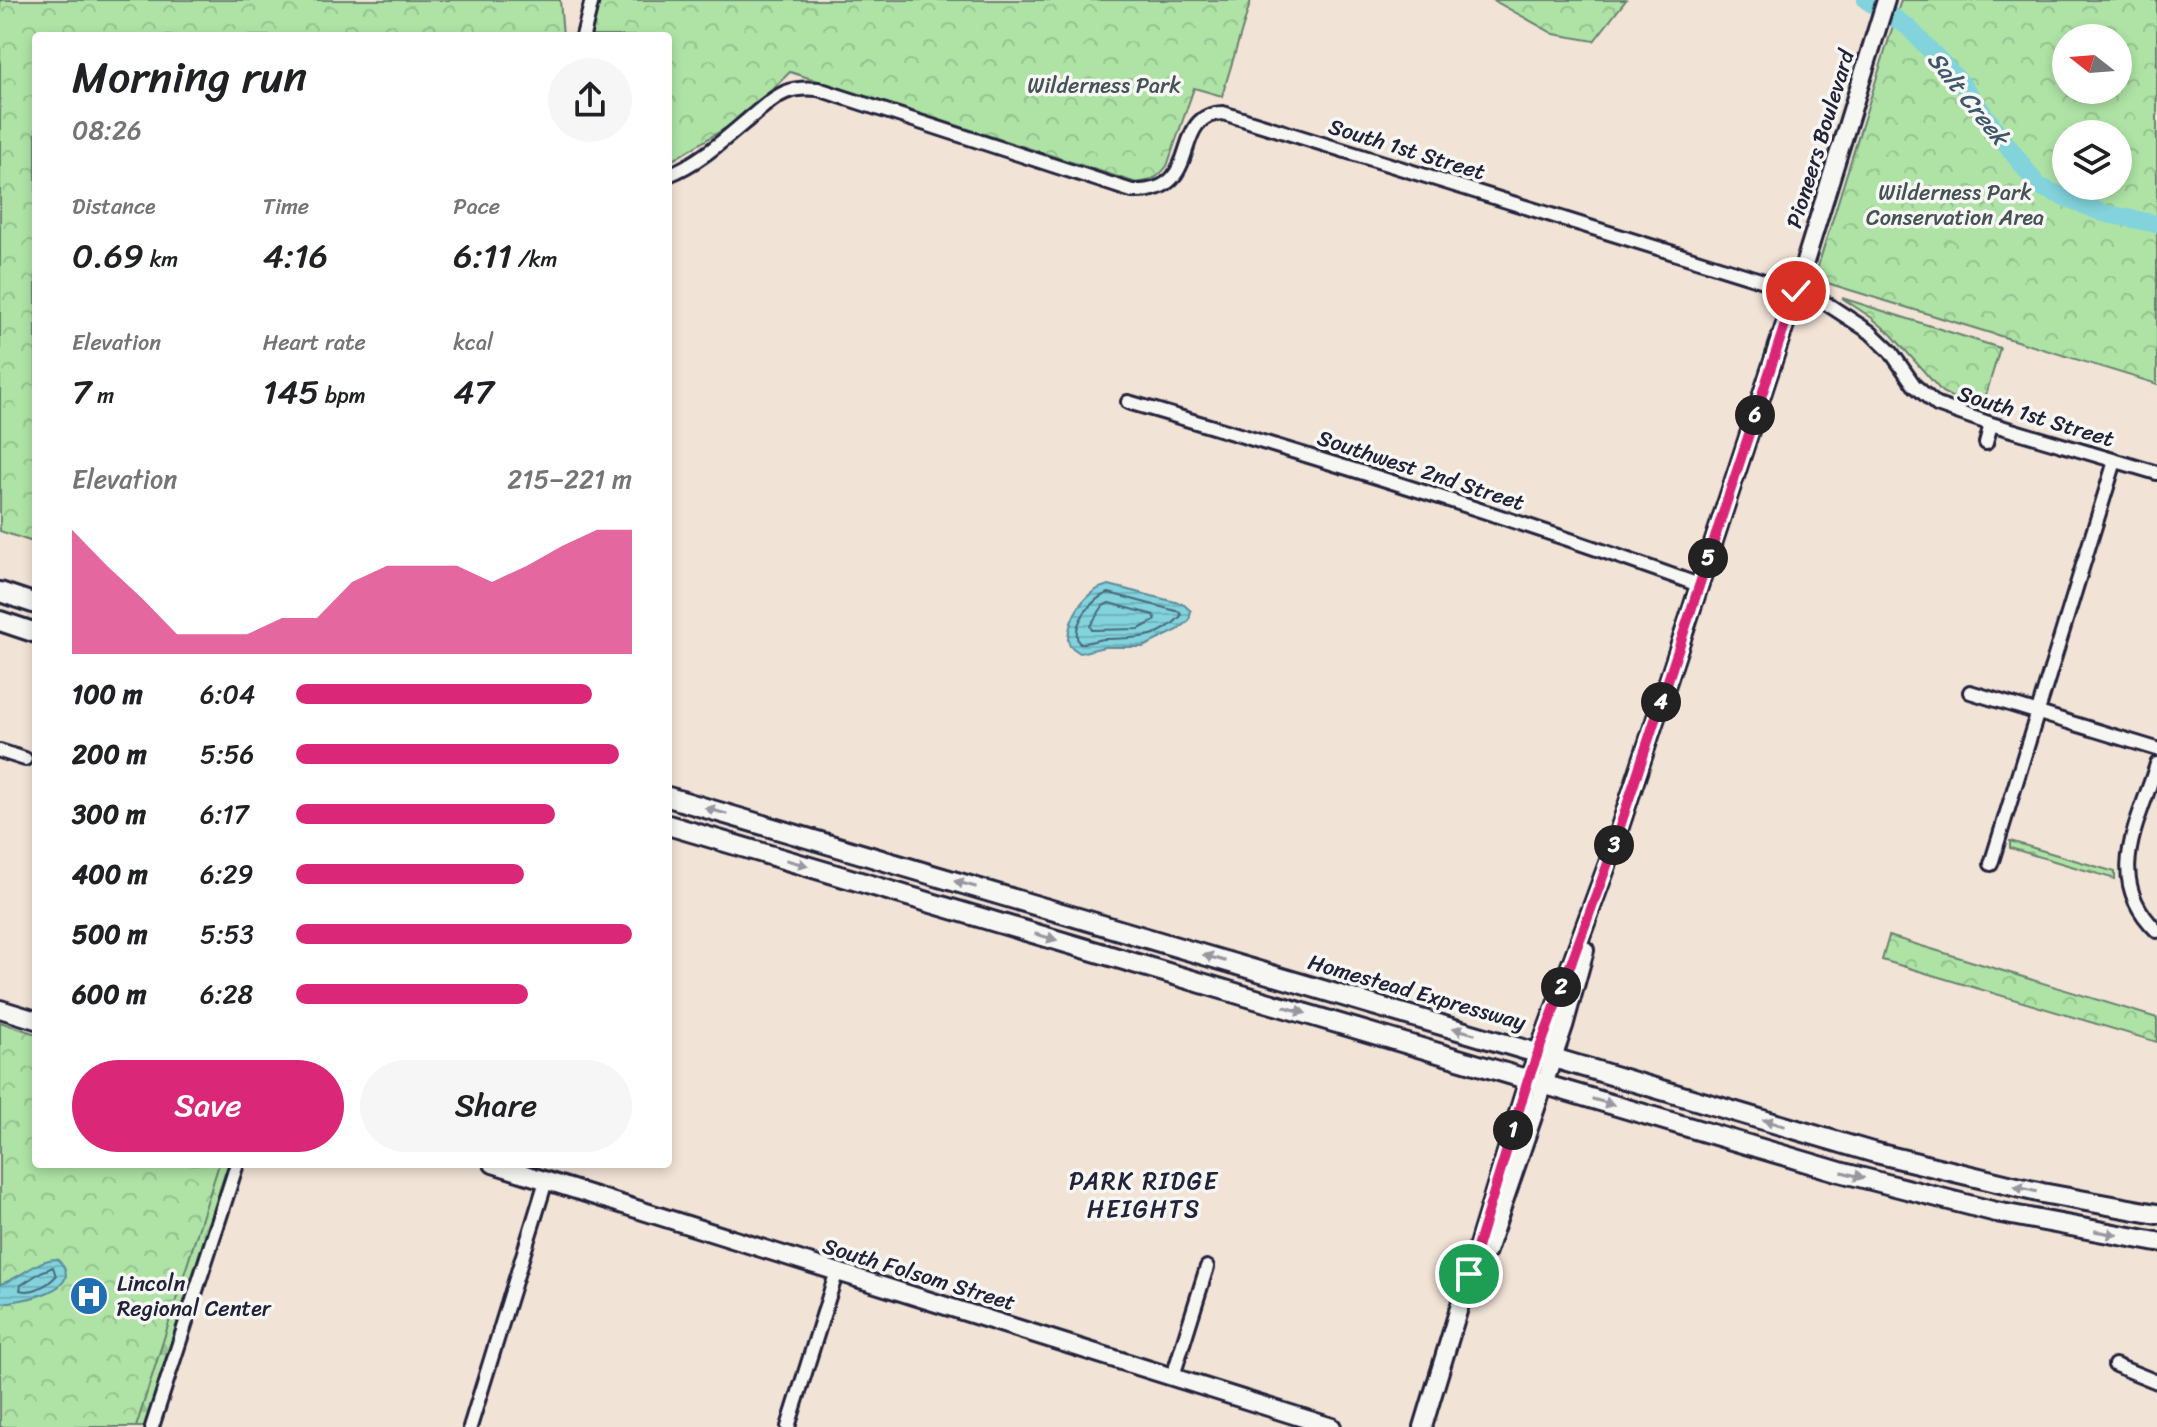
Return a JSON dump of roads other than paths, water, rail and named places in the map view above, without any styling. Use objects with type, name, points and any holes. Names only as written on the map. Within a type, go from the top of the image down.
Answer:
[{"type":"highway","points":[[0,592],[32,603]]},
{"type":"highway","points":[[0,621],[32,632]]},
{"type":"highway","name":"Homestead Expressway","points":[[672,798],[1886,1156],[2042,1193],[2157,1214]]},
{"type":"highway","points":[[672,826],[1917,1192],[1996,1212],[2157,1242]]},
{"type":"main road","name":"Pioneers Boulevard","points":[[1424,1427],[1796,291],[1886,0]]},
{"type":"main road","points":[[0,1009],[32,1019]]},
{"type":"main road","name":"South Folsom Street","points":[[505,1168],[1332,1427]]},
{"type":"street","points":[[584,32],[592,0]]},
{"type":"street","name":"South 1st Street","points":[[672,173],[723,140],[773,98],[804,88],[818,89],[1132,191],[1153,190],[1172,179],[1184,160],[1195,125],[1211,114],[1223,113],[1796,291],[1824,302],[1870,332],[1891,352],[1914,385],[1937,405],[2157,473]]},
{"type":"street","name":"Southwest 2nd Street","points":[[1128,402],[1288,449],[1577,541],[1699,585]]},
{"type":"street","points":[[1986,443],[1991,424]]},
{"type":"street","points":[[1991,864],[2115,461]]},
{"type":"street","points":[[1970,692],[2157,749]]},
{"type":"street","points":[[0,751],[25,759]]},
{"type":"street","points":[[2157,764],[2128,856],[2126,876],[2131,896],[2141,915],[2157,931]]},
{"type":"street","points":[[152,1427],[236,1168]]},
{"type":"street","points":[[470,1427],[546,1181]]},
{"type":"street","points":[[1173,1376],[1207,1267]]},
{"type":"street","points":[[788,1427],[837,1271]]},
{"type":"street","points":[[2115,1365],[2157,1382]]},
{"type":"water","points":[[1109,585],[1183,604],[1191,611],[1189,621],[1178,630],[1143,647],[1104,647],[1080,653],[1070,646],[1068,640],[1071,622],[1086,598]]},
{"type":"water","points":[[57,1259],[65,1270],[65,1279],[59,1286],[35,1297],[0,1303],[0,1284],[42,1262]]},
{"type":"waterway","name":"Salt Creek","points":[[1866,0],[1908,27],[1961,83],[2038,186],[2103,213],[2157,224]]},
{"type":"place","name":"Lincoln Regional Center","points":[[89,1296]]},
{"type":"district","name":"PARK RIDGE HEIGHTS","points":[[1144,1195]]},
{"type":"park label","name":"Wilderness Park","points":[[1104,85]]},
{"type":"park label","name":"Wilderness Park Conservation Area","points":[[1955,204]]}]
